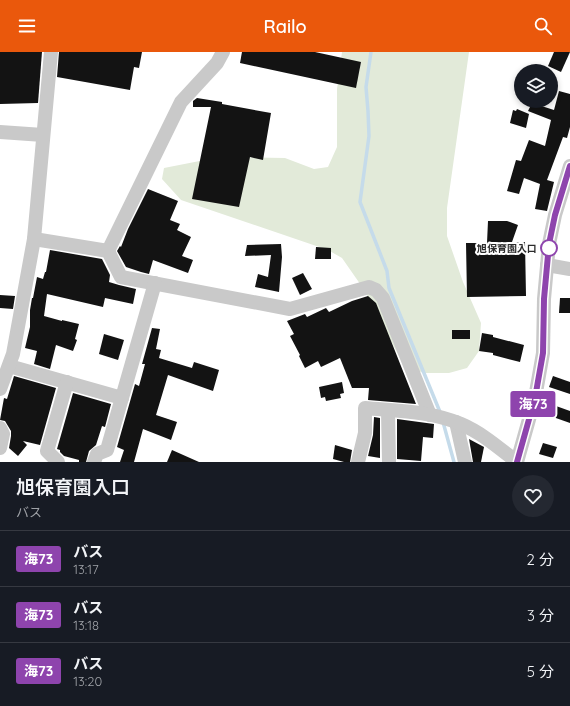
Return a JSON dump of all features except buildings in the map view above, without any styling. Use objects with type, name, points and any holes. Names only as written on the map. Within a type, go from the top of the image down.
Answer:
[{"type":"street","points":[[0,389],[34,239],[51,52]]},
{"type":"street","points":[[108,251],[181,102],[217,63],[223,52]]},
{"type":"street","points":[[0,132],[44,135]]},
{"type":"street","points":[[358,462],[365,433],[365,408],[430,415],[456,422],[484,436],[517,462],[535,398],[543,353],[544,299],[549,244],[555,215],[570,166]]},
{"type":"street","points":[[34,239],[108,251]]},
{"type":"street","points":[[108,251],[121,277],[290,308],[369,287],[376,290],[383,298],[430,415]]},
{"type":"street","points":[[547,266],[570,269]]},
{"type":"street","points":[[94,462],[97,454],[107,450],[155,283]]},
{"type":"street","points":[[7,359],[67,382],[122,398]]},
{"type":"street","points":[[58,462],[47,451],[67,382]]},
{"type":"street","points":[[388,410],[389,462]]},
{"type":"street","points":[[456,422],[465,462]]},
{"type":"street","points":[[0,428],[3,434],[0,448]]},
{"type":"green space","points":[[342,52],[469,52],[447,208],[447,236],[463,282],[481,323],[479,351],[467,368],[449,373],[423,373],[402,362],[365,291],[342,258],[328,250],[181,200],[162,179],[164,168],[220,157],[285,158],[314,169],[328,167],[337,147],[337,89]]},
{"type":"waterway","points":[[371,52],[366,87],[369,136],[360,202],[387,271],[389,288],[440,412]]},
{"type":"waterway","points":[[443,422],[454,462]]},
{"type":"bus line","name":"海73","points":[[517,462],[535,398],[543,353],[544,299],[549,244],[555,215],[570,166]]},
{"type":"place","name":"旭保育園入口","points":[[549,248]]}]
